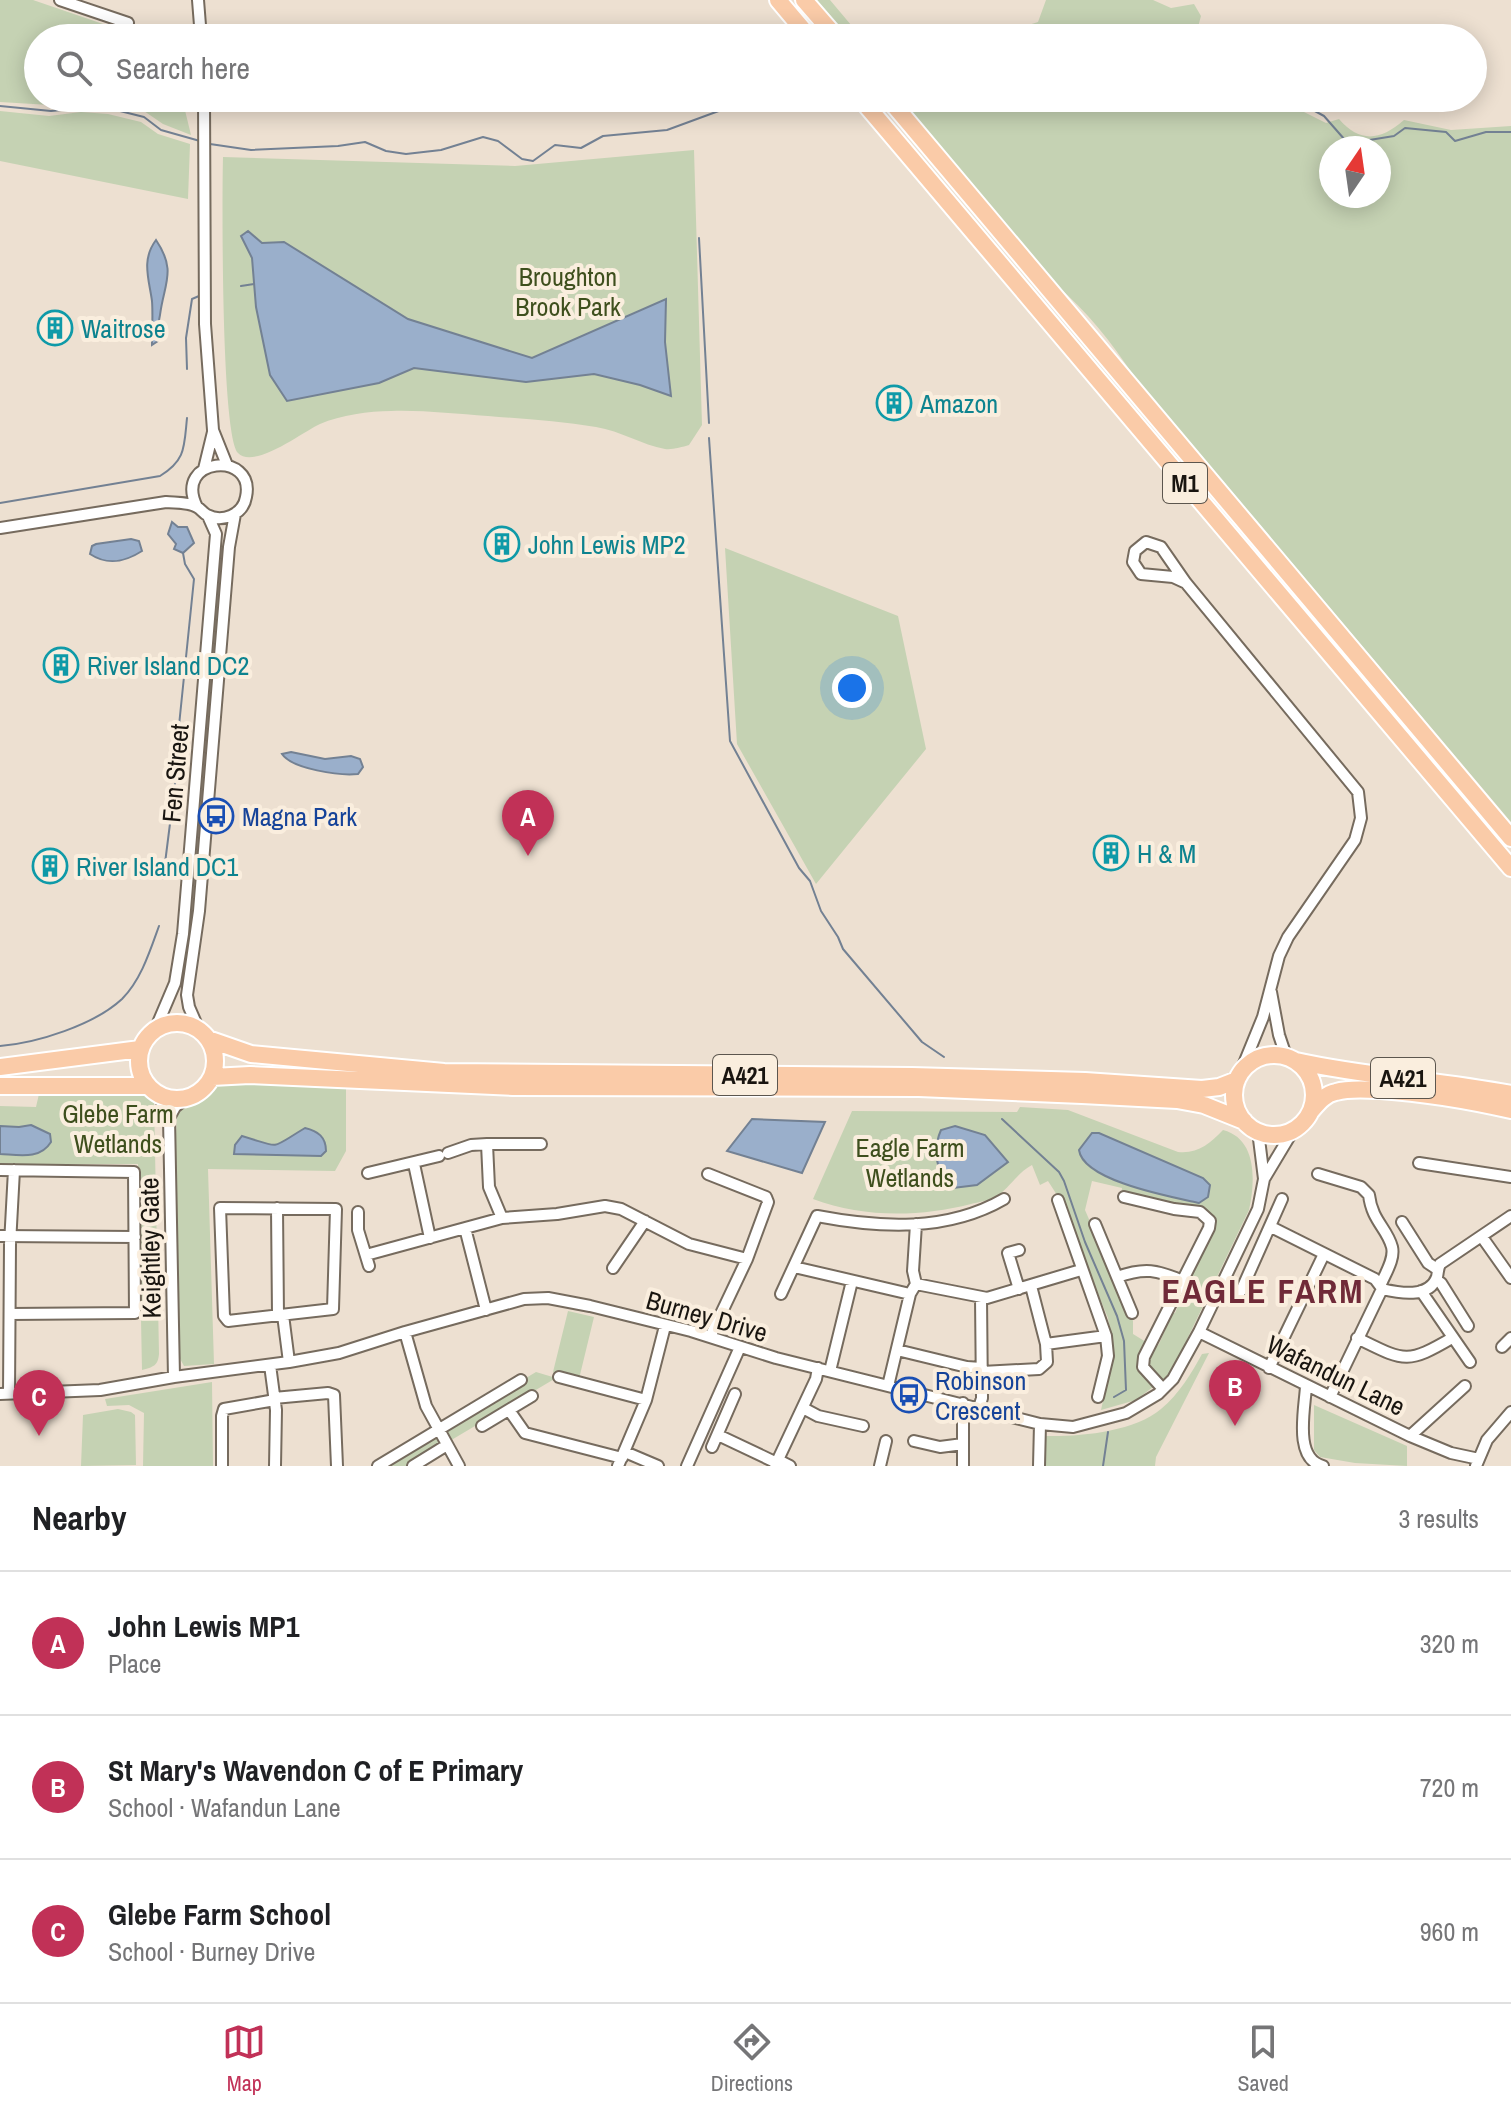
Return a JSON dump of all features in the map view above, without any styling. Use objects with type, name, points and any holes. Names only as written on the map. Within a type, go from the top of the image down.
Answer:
[{"type":"highway","points":[[778,0],[798,24]]},
{"type":"highway","points":[[804,0],[825,24]]},
{"type":"highway","name":"M1","points":[[872,112],[1511,868]]},
{"type":"highway","name":"M1","points":[[900,112],[1511,838]]},
{"type":"highway","name":"A421","points":[[155,1030],[177,1023],[251,1054],[444,1072],[912,1076],[1085,1081],[1202,1089],[1219,1087],[1239,1076]]},
{"type":"highway","points":[[0,1067],[136,1050],[155,1030]]},
{"type":"highway","points":[[0,1086],[102,1084],[148,1089],[168,1098],[186,1098],[216,1076],[210,1038]]},
{"type":"highway","points":[[136,1050],[141,1075],[148,1089]]},
{"type":"highway","points":[[1261,1057],[1290,1058],[1309,1076],[1313,1087],[1311,1111],[1294,1129],[1270,1134],[1258,1131],[1244,1121],[1234,1101],[1239,1076],[1261,1057]]},
{"type":"highway","name":"A421","points":[[1290,1058],[1343,1071],[1467,1085],[1511,1094]]},
{"type":"highway","name":"A421","points":[[216,1076],[513,1087],[919,1088],[1082,1095],[1177,1100],[1204,1105],[1244,1121]]},
{"type":"highway","name":"A421","points":[[1311,1111],[1334,1092],[1357,1089],[1464,1099],[1511,1110]]},
{"type":"street","points":[[60,0],[128,23]]},
{"type":"street","points":[[95,12],[99,0]]},
{"type":"street","points":[[198,0],[200,24]]},
{"type":"street","points":[[166,502],[193,485],[204,469],[213,430],[205,294],[204,112]]},
{"type":"street","points":[[213,430],[227,465]]},
{"type":"street","points":[[193,485],[197,507],[208,516],[226,518],[235,514],[244,503],[247,489],[242,476],[227,465],[204,469]]},
{"type":"street","points":[[0,528],[166,502],[197,507]]},
{"type":"street","name":"Fen Street","points":[[210,1038],[189,1007],[187,995],[199,911],[229,547],[235,514]]},
{"type":"street","name":"Fen Street","points":[[155,1030],[175,983],[188,891],[216,534],[208,516]]},
{"type":"street","points":[[1186,583],[1173,577],[1147,576],[1137,571],[1133,562],[1135,551],[1141,545],[1153,542],[1161,547],[1186,583],[1358,792],[1361,818],[1355,840],[1288,937],[1279,956],[1263,1017],[1239,1076]]},
{"type":"street","points":[[1156,576],[1164,569],[1167,557]]},
{"type":"street","points":[[1270,990],[1279,1035],[1290,1058]]},
{"type":"street","name":"Keightley Gate","points":[[148,1089],[169,1118],[174,1377]]},
{"type":"street","points":[[169,1118],[175,1107],[186,1098]]},
{"type":"street","points":[[1264,1179],[1294,1129]]},
{"type":"street","points":[[1258,1131],[1264,1179]]},
{"type":"street","points":[[487,1144],[489,1187],[502,1218]]},
{"type":"street","points":[[368,1173],[414,1164],[471,1145],[541,1144]]},
{"type":"street","points":[[1419,1163],[1511,1177]]},
{"type":"street","points":[[414,1164],[430,1238]]},
{"type":"street","points":[[0,1170],[134,1172],[135,1313],[10,1314]]},
{"type":"street","points":[[4,1394],[10,1314],[6,1236],[14,1170]]},
{"type":"street","points":[[708,1174],[766,1197],[768,1202],[747,1259],[710,1337]]},
{"type":"street","points":[[1318,1174],[1361,1187],[1369,1195],[1371,1211],[1392,1247],[1392,1259],[1381,1286],[1330,1397]]},
{"type":"street","name":"Burney Drive","points":[[4,1394],[100,1390],[289,1362],[339,1353],[524,1299],[548,1298],[590,1306],[1040,1424],[1073,1427],[1135,1409],[1173,1379],[1258,1209],[1264,1179]]},
{"type":"street","points":[[1124,1197],[1200,1212],[1210,1221],[1144,1357],[1143,1367],[1163,1389]]},
{"type":"street","points":[[781,1294],[817,1216],[882,1226],[916,1224],[964,1217],[1004,1199]]},
{"type":"street","points":[[1241,1291],[1282,1199]]},
{"type":"street","points":[[1058,1200],[1106,1336],[1108,1356],[1098,1397]]},
{"type":"street","points":[[358,1212],[358,1230],[368,1260],[430,1238],[502,1218],[605,1206],[621,1209],[689,1244],[747,1259]]},
{"type":"street","points":[[220,1208],[336,1209],[333,1309],[281,1315],[228,1321],[224,1316],[220,1208]]},
{"type":"street","points":[[277,1208],[281,1315],[289,1362]]},
{"type":"street","points":[[1271,1227],[1381,1286],[1405,1294],[1421,1291],[1436,1275],[1440,1264],[1511,1216]]},
{"type":"street","points":[[613,1268],[645,1221]]},
{"type":"street","points":[[1402,1222],[1468,1326]]},
{"type":"street","points":[[888,1386],[910,1294],[916,1284],[913,1271],[916,1224]]},
{"type":"street","points":[[1095,1224],[1132,1313]]},
{"type":"street","points":[[465,1228],[486,1310]]},
{"type":"street","points":[[6,1236],[135,1237]]},
{"type":"street","points":[[1482,1237],[1511,1278]]},
{"type":"street","points":[[1019,1250],[1008,1253],[1019,1289]]},
{"type":"street","points":[[1269,1368],[1324,1254]]},
{"type":"street","points":[[794,1267],[910,1294]]},
{"type":"street","points":[[916,1284],[981,1298],[1081,1270]]},
{"type":"street","points":[[1117,1277],[1135,1271],[1157,1271],[1183,1281]]},
{"type":"street","points":[[830,1371],[852,1281]]},
{"type":"street","points":[[897,1350],[981,1370],[1039,1369],[1047,1362],[1046,1344],[1031,1286]]},
{"type":"street","points":[[1421,1291],[1470,1362]]},
{"type":"street","points":[[979,1408],[981,1298]]},
{"type":"street","points":[[622,1459],[646,1400],[665,1326]]},
{"type":"street","points":[[405,1332],[425,1402],[459,1466]]},
{"type":"street","name":"Wafandun Lane","points":[[1199,1332],[1410,1436],[1478,1462]]},
{"type":"street","points":[[1046,1344],[1106,1336]]},
{"type":"street","points":[[1357,1338],[1394,1356],[1408,1358],[1423,1355],[1452,1338]]},
{"type":"street","points":[[1502,1347],[1511,1338]]},
{"type":"street","points":[[687,1466],[740,1347]]},
{"type":"street","points":[[270,1365],[275,1466]]},
{"type":"street","points":[[776,1463],[816,1379],[818,1368]]},
{"type":"street","points":[[559,1377],[646,1400]]},
{"type":"street","points":[[378,1466],[521,1380]]},
{"type":"street","points":[[1306,1386],[1304,1437],[1307,1455],[1316,1465],[1323,1466]]},
{"type":"street","name":"Wafandun Lane","points":[[1410,1436],[1465,1386]]},
{"type":"street","points":[[222,1466],[224,1409],[328,1393],[334,1395],[337,1466]]},
{"type":"street","points":[[712,1447],[735,1394]]},
{"type":"street","points":[[482,1426],[532,1396]]},
{"type":"street","points":[[963,1403],[963,1466]]},
{"type":"street","points":[[803,1408],[818,1416],[863,1426]]},
{"type":"street","points":[[509,1410],[525,1433],[658,1466]]},
{"type":"street","points":[[1478,1462],[1487,1440],[1511,1412]]},
{"type":"street","points":[[1039,1466],[1040,1424]]},
{"type":"street","points":[[718,1435],[776,1463],[790,1466]]},
{"type":"street","points":[[880,1466],[886,1441]]},
{"type":"street","points":[[914,1441],[940,1447],[963,1444]]},
{"type":"street","points":[[413,1466],[447,1445]]},
{"type":"green space","points":[[0,0],[33,0],[103,24],[24,24],[24,103],[0,102]]},
{"type":"green space","points":[[816,0],[830,0],[850,24],[836,24]]},
{"type":"green space","points":[[1046,0],[1153,0],[1171,8],[1194,4],[1201,16],[1199,24],[1031,24],[1038,22]]},
{"type":"green space","points":[[0,111],[49,116],[81,112],[108,114],[141,122],[158,134],[190,144],[188,199],[0,161]]},
{"type":"green space","points":[[145,112],[185,112],[191,135],[163,124]]},
{"type":"green space","points":[[911,112],[1304,112],[1326,123],[1339,119],[1355,132],[1370,136],[1387,132],[1404,120],[1451,130],[1511,126],[1511,822],[1134,376],[1098,328],[1056,285]]},
{"type":"green space","name":"Broughton Brook Park","points":[[694,150],[702,425],[689,445],[665,449],[605,429],[569,423],[391,411],[355,414],[328,421],[279,448],[255,457],[238,453],[232,437],[228,404],[223,157],[515,166]]},
{"type":"green space","points":[[725,548],[898,616],[926,749],[816,884],[737,744]]},
{"type":"green space","points":[[217,1079],[346,1085],[346,1151],[335,1171],[208,1169],[214,1364],[184,1366],[178,1355],[174,1167],[177,1116],[183,1108],[204,1096]]},
{"type":"green space","name":"Glebe Farm Wetlands","points":[[142,1093],[154,1100],[159,1354],[154,1365],[142,1370],[138,1164],[0,1164],[0,1106],[36,1107],[39,1094]]},
{"type":"green space","name":"Eagle Farm Wetlands","points":[[1020,1107],[1068,1110],[1178,1152],[1203,1147],[1223,1130],[1243,1142],[1248,1152],[1253,1175],[1249,1210],[1170,1375],[1164,1380],[1158,1380],[1147,1365],[1148,1356],[1159,1344],[1171,1313],[1175,1313],[1193,1268],[1212,1236],[1210,1231],[1214,1219],[1121,1200],[1122,1188],[1092,1181],[1085,1210],[1133,1321],[1133,1334],[1146,1342],[1139,1361],[1144,1376],[1153,1387],[1136,1400],[1101,1410],[1113,1356],[1108,1318],[1057,1195],[1048,1181],[1040,1185],[1032,1165],[1000,1194],[952,1208],[892,1214],[852,1210],[813,1199],[852,1111],[1017,1112]]},
{"type":"green space","points":[[568,1311],[594,1317],[579,1379],[553,1372]]},
{"type":"green space","points":[[1209,1353],[1156,1457],[1155,1466],[1046,1466],[1045,1436],[1105,1432],[1150,1417],[1179,1390],[1202,1354]]},
{"type":"green space","points":[[536,1372],[556,1378],[448,1442],[440,1429]]},
{"type":"green space","points":[[212,1382],[213,1466],[143,1466],[144,1413],[129,1405],[107,1406],[105,1399]]},
{"type":"green space","points":[[1314,1405],[1407,1446],[1407,1466],[1320,1457],[1314,1450]]},
{"type":"green space","points":[[118,1409],[135,1415],[136,1465],[81,1466],[83,1415]]},
{"type":"green space","points":[[437,1432],[445,1444],[409,1466],[380,1466]]},
{"type":"water","points":[[248,231],[262,243],[284,242],[408,319],[532,358],[666,299],[665,342],[671,396],[594,374],[526,382],[414,368],[379,383],[287,401],[270,375],[256,307],[252,258],[241,236]]},
{"type":"water","points":[[156,240],[168,269],[158,341],[152,345],[152,301],[147,262]]},
{"type":"water","points":[[172,522],[178,527],[187,527],[194,543],[183,553],[174,549],[176,544],[168,534]]},
{"type":"water","points":[[131,539],[139,541],[142,551],[129,558],[110,561],[90,554],[92,546],[96,544]]},
{"type":"water","points":[[291,752],[325,759],[351,756],[360,759],[363,767],[358,774],[317,770],[296,764],[282,754]]},
{"type":"water","points":[[752,1119],[825,1122],[802,1173],[727,1151]]},
{"type":"water","points":[[31,1125],[50,1134],[51,1142],[46,1148],[28,1155],[0,1154],[0,1126]]},
{"type":"water","points":[[955,1126],[985,1135],[1008,1162],[977,1185],[953,1188],[939,1169],[937,1145],[941,1130]]},
{"type":"water","points":[[305,1128],[323,1138],[326,1151],[321,1156],[234,1154],[235,1145],[242,1136],[275,1145]]},
{"type":"water","points":[[1092,1133],[1099,1133],[1203,1178],[1210,1185],[1208,1197],[1199,1203],[1169,1197],[1130,1186],[1096,1171],[1084,1161],[1079,1150]]},
{"type":"waterway","points":[[0,106],[24,108]]},
{"type":"waterway","points":[[124,112],[144,117],[161,130],[200,141]]},
{"type":"waterway","points":[[210,144],[251,150],[365,142],[386,151],[406,154],[441,150],[483,137],[498,141],[522,159],[533,161],[555,145],[581,148],[603,136],[667,130],[716,112]]},
{"type":"waterway","points":[[1317,112],[1351,143],[1394,136],[1405,128],[1446,132],[1455,141],[1486,132],[1511,132]]},
{"type":"waterway","points":[[699,238],[709,423]]},
{"type":"waterway","points":[[241,286],[254,284]]},
{"type":"waterway","points":[[187,369],[186,338],[192,299],[199,296]]},
{"type":"waterway","points":[[0,503],[160,476],[175,464],[182,452],[187,418]]},
{"type":"waterway","points":[[709,438],[730,741],[799,868],[810,881],[821,911],[843,949],[922,1042],[944,1057]]},
{"type":"waterway","points":[[177,745],[194,579],[185,564],[183,553]]},
{"type":"waterway","points":[[163,879],[175,784]]},
{"type":"waterway","points":[[0,1046],[31,1041],[81,1025],[122,999],[135,983],[159,926]]},
{"type":"waterway","points":[[1002,1119],[1059,1172],[1064,1181],[1124,1341],[1126,1390],[1114,1397]]},
{"type":"waterway","points":[[1103,1466],[1108,1432]]},
{"type":"place","name":"Waitrose","points":[[55,328]]},
{"type":"place","name":"Amazon","points":[[894,403]]},
{"type":"place","name":"John Lewis MP2","points":[[502,544]]},
{"type":"place","name":"River Island DC2","points":[[61,665]]},
{"type":"place","name":"Magna Park","points":[[216,816]]},
{"type":"place","name":"H & M","points":[[1111,853]]},
{"type":"place","name":"John Lewis MP1","points":[[528,856]]},
{"type":"place","name":"River Island DC1","points":[[50,866]]},
{"type":"place","name":"Robinson Crescent","points":[[909,1395]]},
{"type":"place","name":"St Mary's Wavendon C of E Primary","points":[[1235,1426]]},
{"type":"place","name":"Glebe Farm School","points":[[39,1436]]},
{"type":"district","name":"EAGLE FARM","points":[[1263,1291]]}]
